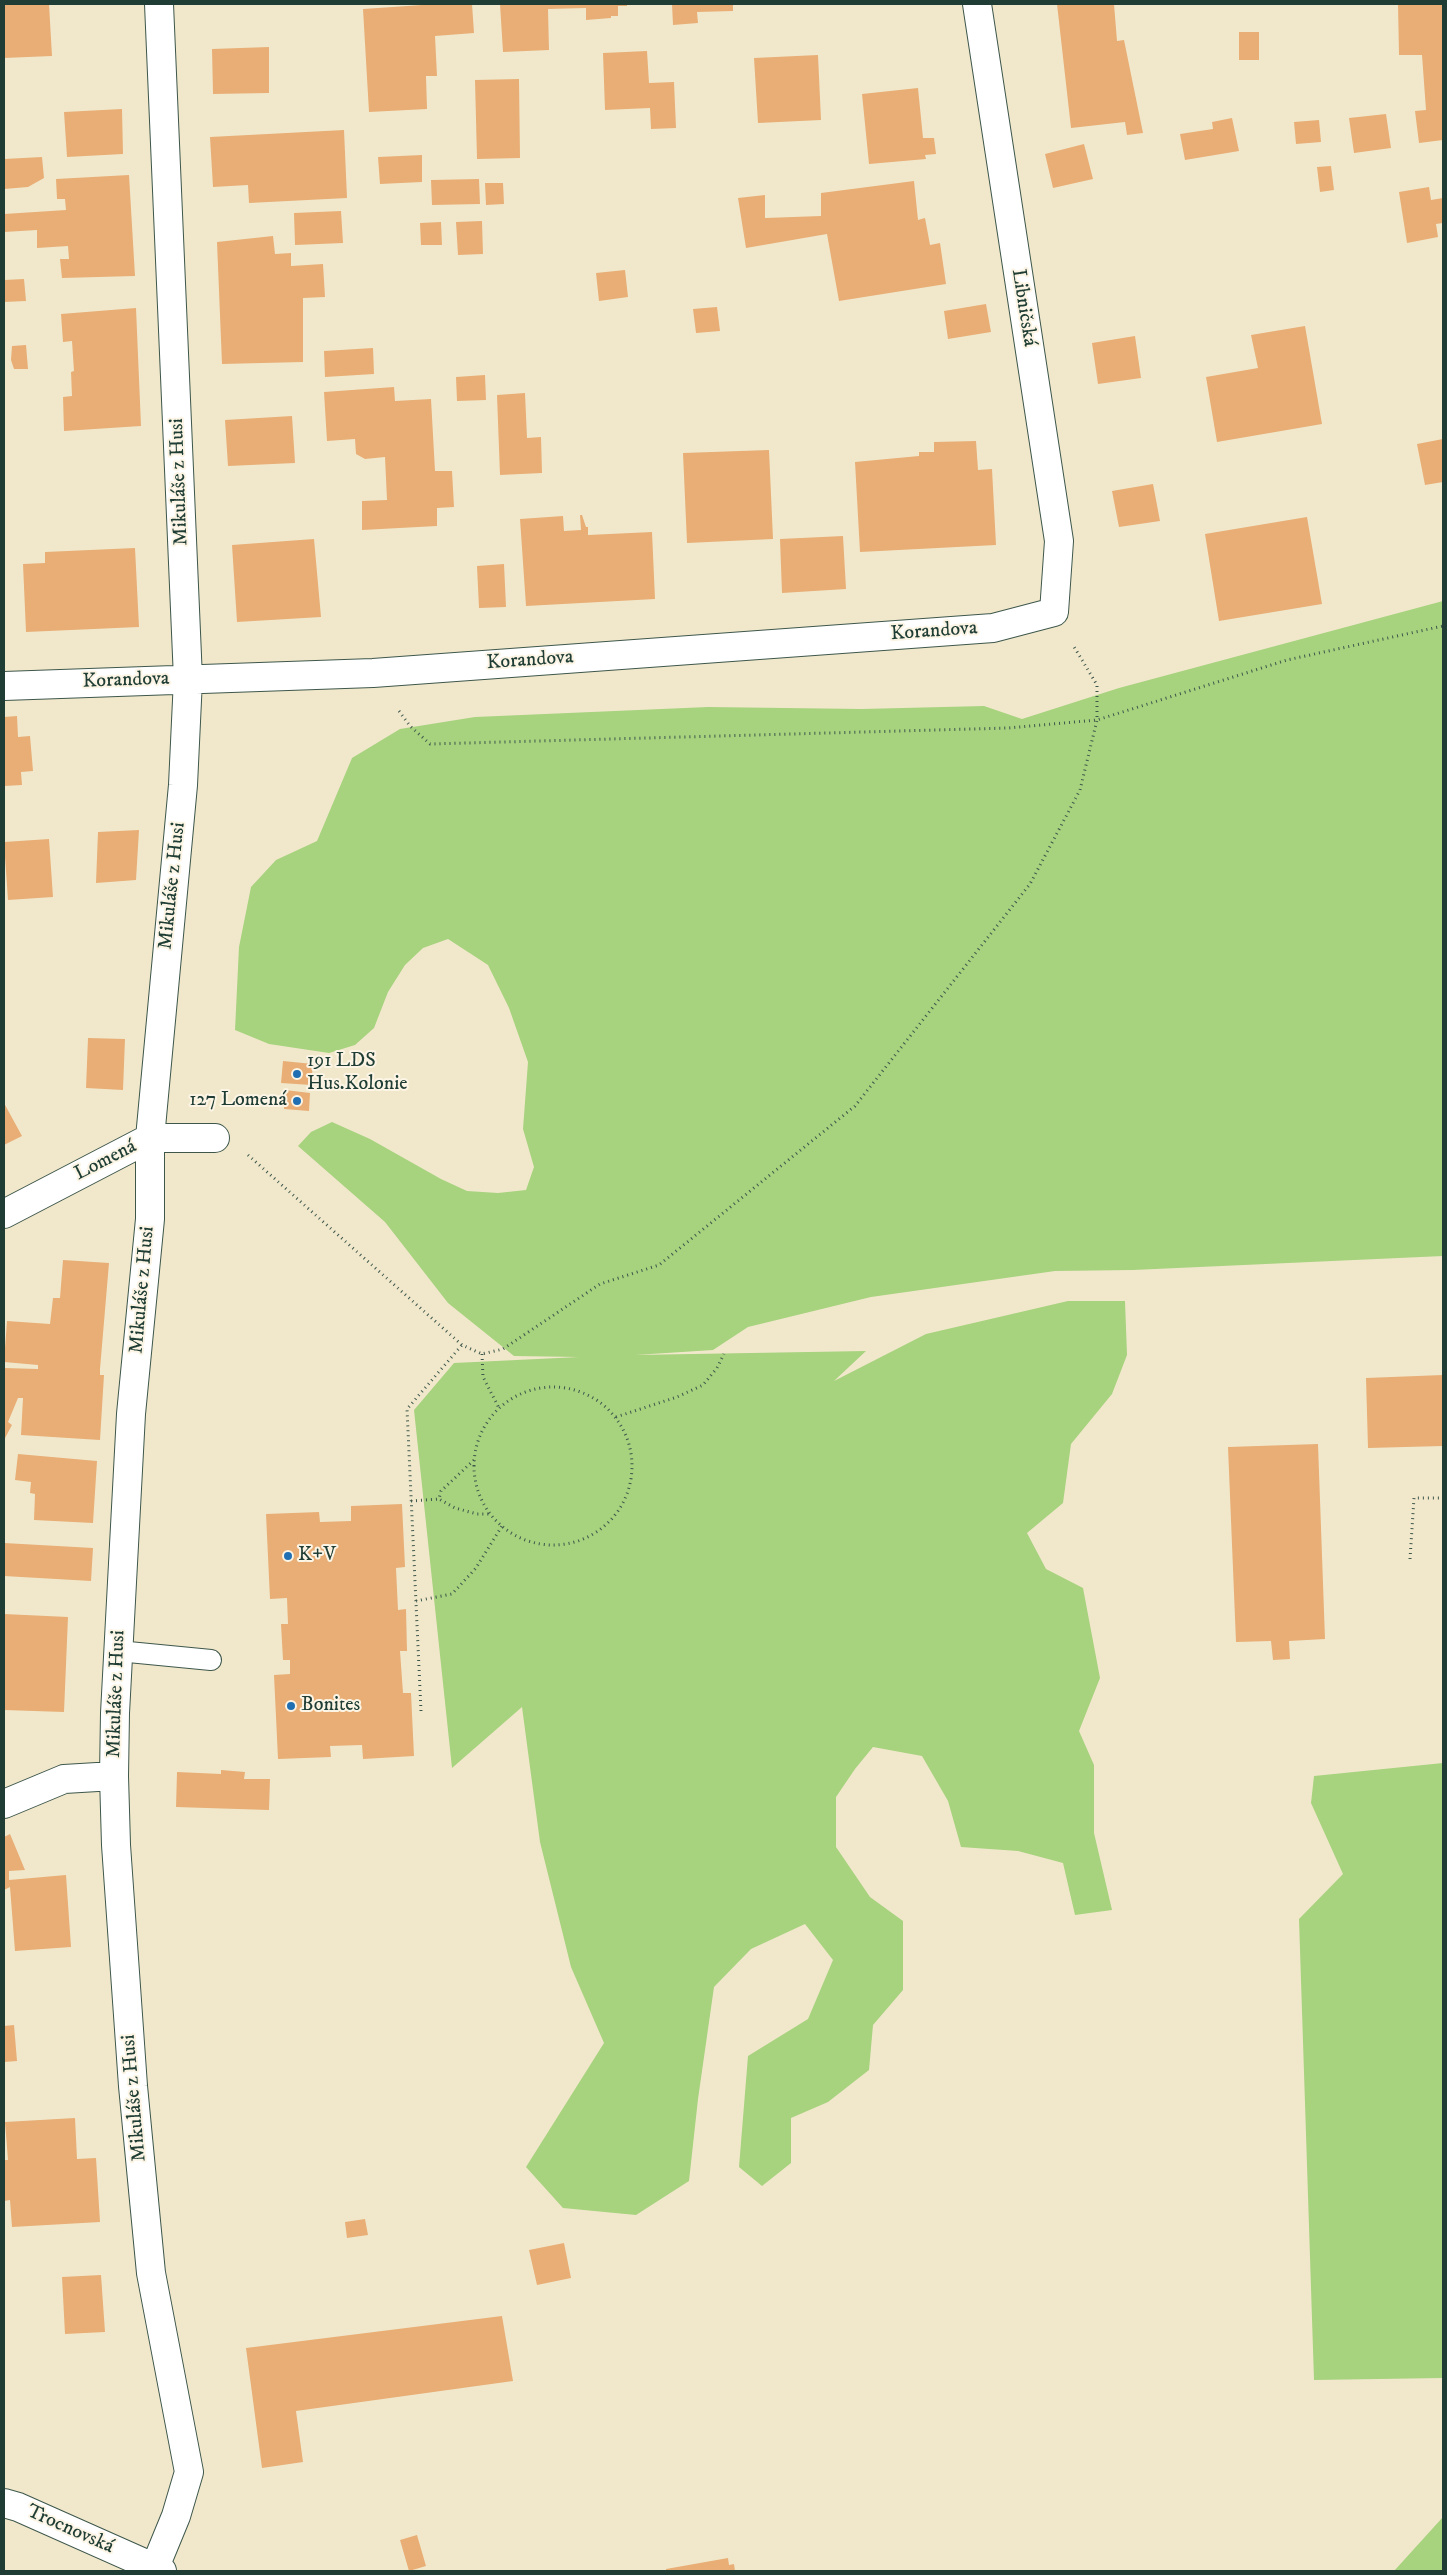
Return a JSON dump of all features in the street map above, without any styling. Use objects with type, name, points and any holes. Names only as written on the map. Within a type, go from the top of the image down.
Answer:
[{"type":"street","name":"Mikuláše z Husi","points":[[158,2569],[189,2472],[151,2273],[132,2076],[116,1845],[114,1776],[118,1651],[131,1414],[150,1219],[150,1138],[183,785],[188,678],[159,4]]},
{"type":"street","name":"Libničská","points":[[977,4],[1059,542],[1054,612]]},
{"type":"street","name":"Korandova","points":[[4,686],[188,678],[373,673],[993,628],[1054,612]]},
{"type":"street","name":"Lomená","points":[[4,1214],[150,1138],[215,1138]]},
{"type":"street","points":[[4,1804],[64,1779],[114,1776]]},
{"type":"street","name":"Trocnovská","points":[[4,2503],[18,2507],[158,2569]]},
{"type":"lane","points":[[118,1651],[211,1660]]},
{"type":"path","points":[[215,1138],[215,1156],[249,1155],[462,1346],[482,1354],[503,1349],[600,1284],[659,1264],[855,1106],[1030,884],[1080,790],[1097,720],[1097,685],[1054,612]]},
{"type":"path","points":[[373,673],[410,726],[430,744],[1008,728],[1097,720],[1287,660],[1443,626]]},
{"type":"path","points":[[421,1711],[407,1409],[462,1346]]},
{"type":"path","points":[[482,1354],[483,1377],[499,1408]]},
{"type":"path","points":[[616,1417],[677,1397],[703,1385],[717,1368],[724,1354]]},
{"type":"path","points":[[557,1387],[580,1392],[594,1398],[616,1417],[628,1443],[631,1472],[624,1500],[607,1523],[582,1539],[554,1545],[526,1540],[502,1526],[491,1514],[478,1489],[474,1460],[478,1440],[499,1408],[526,1392],[557,1387]]},
{"type":"path","points":[[439,1499],[441,1491],[474,1460]]},
{"type":"path","points":[[1410,1559],[1414,1498],[1443,1498]]},
{"type":"path","points":[[411,1501],[439,1499],[455,1508],[477,1514],[491,1514]]},
{"type":"path","points":[[416,1601],[452,1594],[476,1568],[502,1526]]},
{"type":"green space","points":[[1443,601],[1443,1256],[1133,1270],[1055,1271],[871,1297],[748,1327],[713,1350],[635,1355],[866,1351],[834,1381],[926,1334],[1068,1301],[1125,1301],[1127,1355],[1112,1394],[1071,1444],[1063,1503],[1027,1533],[1046,1569],[1083,1588],[1100,1678],[1079,1731],[1094,1765],[1094,1833],[1112,1910],[1075,1915],[1063,1863],[1018,1851],[961,1847],[948,1801],[922,1756],[873,1747],[836,1797],[836,1847],[870,1897],[903,1921],[903,1990],[873,2025],[869,2070],[828,2102],[791,2118],[791,2163],[762,2186],[739,2167],[748,2056],[808,2019],[833,1960],[805,1924],[751,1949],[714,1987],[698,2099],[689,2181],[636,2215],[563,2208],[526,2167],[604,2043],[571,1967],[540,1842],[522,1707],[452,1768],[414,1410],[454,1363],[579,1357],[514,1356],[448,1303],[385,1222],[298,1146],[311,1132],[332,1122],[370,1139],[441,1179],[467,1191],[498,1193],[526,1190],[534,1167],[523,1129],[528,1062],[509,1008],[488,965],[448,939],[423,948],[405,965],[388,992],[374,1028],[355,1045],[329,1053],[269,1044],[235,1030],[239,947],[251,887],[276,860],[317,841],[352,758],[400,729],[475,717],[708,707],[862,709],[984,706],[1022,719],[1119,688]]},
{"type":"green space","points":[[1443,1763],[1443,2378],[1314,2380],[1299,1919],[1343,1874],[1311,1803],[1314,1776]]},
{"type":"green space","points":[[1443,2517],[1443,2571],[1394,2571]]},
{"type":"building","points":[[4,4],[49,4],[52,56],[4,58]]},
{"type":"building","points":[[437,4],[472,4],[474,33],[435,36],[437,76],[426,76],[427,109],[369,112],[363,9]]},
{"type":"building","points":[[500,4],[627,4],[627,6],[618,6],[618,16],[586,20],[586,8],[548,9],[549,50],[503,52]]},
{"type":"building","points":[[672,4],[733,4],[733,11],[697,12],[698,23],[673,25]]},
{"type":"building","points":[[1057,4],[1114,4],[1117,41],[1124,40],[1143,133],[1127,135],[1125,122],[1071,128]]},
{"type":"building","points":[[1398,4],[1443,4],[1443,140],[1419,143],[1415,111],[1426,110],[1422,55],[1399,55]]},
{"type":"building","points":[[1239,32],[1259,32],[1259,60],[1239,60]]},
{"type":"building","points":[[269,47],[269,93],[213,94],[212,49]]},
{"type":"building","points":[[647,51],[649,83],[674,82],[676,128],[651,129],[650,108],[605,110],[603,53]]},
{"type":"building","points":[[818,55],[821,120],[758,123],[754,58]]},
{"type":"building","points":[[519,79],[520,158],[477,159],[475,80]]},
{"type":"building","points":[[918,88],[923,138],[934,138],[936,154],[925,155],[926,159],[869,164],[862,94]]},
{"type":"building","points":[[122,109],[123,154],[67,157],[64,112]]},
{"type":"building","points":[[1386,114],[1391,148],[1354,153],[1349,118]]},
{"type":"building","points":[[1232,118],[1239,151],[1185,160],[1180,134],[1213,129],[1212,122]]},
{"type":"building","points":[[1319,120],[1321,142],[1296,144],[1294,122]]},
{"type":"building","points":[[344,130],[347,198],[249,203],[248,185],[213,187],[210,137]]},
{"type":"building","points":[[1084,144],[1093,179],[1053,188],[1045,154]]},
{"type":"building","points":[[422,155],[422,182],[380,184],[378,157]]},
{"type":"building","points":[[42,157],[44,178],[28,187],[4,189],[4,159]]},
{"type":"building","points":[[1331,166],[1334,190],[1320,192],[1317,167]]},
{"type":"building","points":[[129,175],[135,276],[62,278],[60,259],[69,259],[68,246],[37,248],[37,230],[4,232],[4,214],[66,210],[65,199],[57,199],[56,179]]},
{"type":"building","points":[[479,179],[480,204],[432,205],[431,180]]},
{"type":"building","points":[[914,181],[918,220],[925,218],[930,245],[940,243],[946,284],[839,301],[827,234],[746,248],[738,198],[765,195],[765,218],[821,216],[821,193]]},
{"type":"building","points":[[485,183],[503,183],[504,204],[486,205]]},
{"type":"building","points":[[1429,187],[1431,200],[1443,198],[1443,223],[1436,224],[1438,237],[1407,243],[1399,192]]},
{"type":"building","points":[[341,211],[343,243],[295,245],[294,213]]},
{"type":"building","points":[[482,221],[483,254],[458,255],[456,222]]},
{"type":"building","points":[[441,222],[442,245],[421,245],[420,223]]},
{"type":"building","points":[[273,236],[275,254],[291,253],[291,266],[323,264],[325,297],[303,298],[303,362],[222,364],[217,242]]},
{"type":"building","points":[[625,270],[628,297],[599,301],[596,273]]},
{"type":"building","points":[[24,279],[26,301],[4,302],[4,280]]},
{"type":"building","points":[[986,304],[991,332],[948,339],[944,311]]},
{"type":"building","points":[[717,307],[720,331],[696,333],[693,309]]},
{"type":"building","points":[[136,308],[141,426],[64,431],[63,397],[72,396],[71,372],[74,371],[72,341],[63,342],[61,314]]},
{"type":"building","points":[[1305,326],[1322,424],[1217,442],[1206,377],[1258,368],[1251,335]]},
{"type":"building","points":[[1135,336],[1141,378],[1098,384],[1092,343]]},
{"type":"building","points":[[26,345],[28,369],[14,369],[11,360],[12,346]]},
{"type":"building","points":[[373,348],[374,374],[325,377],[324,351]]},
{"type":"building","points":[[485,375],[486,400],[457,401],[456,377]]},
{"type":"building","points":[[394,387],[395,401],[431,399],[435,471],[452,471],[454,507],[437,508],[437,526],[362,530],[362,501],[387,500],[385,457],[365,459],[356,454],[355,439],[327,441],[324,392]]},
{"type":"building","points":[[525,393],[527,438],[541,437],[542,473],[500,475],[497,395]]},
{"type":"building","points":[[292,416],[295,463],[228,466],[225,420]]},
{"type":"building","points":[[1443,439],[1443,482],[1425,485],[1417,444]]},
{"type":"building","points":[[976,441],[978,470],[992,469],[996,545],[860,552],[855,462],[919,456],[919,452],[934,452],[934,442]]},
{"type":"building","points":[[769,450],[773,539],[687,543],[683,453]]},
{"type":"building","points":[[1153,484],[1160,521],[1119,527],[1112,491]]},
{"type":"building","points":[[580,515],[582,515],[586,527],[588,527],[588,535],[652,532],[655,599],[526,606],[520,519],[563,516],[564,531],[581,530]]},
{"type":"building","points":[[1307,517],[1322,604],[1219,621],[1205,534]]},
{"type":"building","points":[[843,536],[846,589],[782,593],[780,539]]},
{"type":"building","points":[[314,539],[321,617],[237,622],[232,545]]},
{"type":"building","points":[[135,548],[139,627],[26,632],[23,564],[45,563],[45,552]]},
{"type":"building","points":[[504,564],[506,607],[479,608],[477,566]]},
{"type":"building","points":[[17,716],[18,737],[30,736],[33,771],[21,772],[22,785],[4,786],[4,717]]},
{"type":"building","points":[[139,830],[136,880],[96,883],[98,832]]},
{"type":"building","points":[[49,839],[53,897],[8,900],[4,842]]},
{"type":"building","points":[[88,1038],[125,1039],[123,1090],[86,1088]]},
{"type":"building","name":"191 LDS Hus.Kolonie","points":[[283,1061],[313,1064],[311,1085],[281,1083]]},
{"type":"building","name":"127 Lomená","points":[[285,1090],[310,1093],[309,1111],[284,1109]]},
{"type":"building","points":[[4,1103],[22,1136],[4,1145]]},
{"type":"building","points":[[63,1260],[109,1263],[100,1369],[100,1375],[104,1375],[100,1440],[21,1435],[23,1398],[18,1398],[8,1422],[12,1425],[4,1440],[4,1368],[38,1369],[38,1365],[4,1362],[7,1321],[50,1324],[53,1298],[60,1298]]},
{"type":"building","points":[[1443,1375],[1443,1446],[1368,1448],[1366,1378]]},
{"type":"building","points":[[1318,1444],[1325,1639],[1289,1641],[1290,1659],[1273,1660],[1271,1641],[1236,1642],[1228,1447]]},
{"type":"building","points":[[18,1454],[97,1461],[93,1523],[34,1520],[35,1494],[30,1493],[31,1482],[15,1480]]},
{"type":"building","points":[[402,1504],[405,1567],[396,1568],[398,1610],[406,1609],[407,1651],[400,1651],[403,1693],[411,1693],[414,1756],[363,1759],[362,1745],[330,1746],[331,1757],[278,1759],[274,1675],[290,1674],[290,1660],[283,1660],[281,1624],[288,1624],[287,1598],[270,1599],[266,1514],[319,1512],[320,1522],[351,1521],[351,1506]]},
{"type":"building","points":[[4,1543],[93,1548],[91,1581],[4,1576]]},
{"type":"building","points":[[4,1614],[68,1617],[64,1712],[4,1710]]},
{"type":"building","points":[[221,1770],[245,1772],[244,1779],[270,1779],[269,1810],[176,1807],[177,1772],[221,1774]]},
{"type":"building","points":[[10,1834],[25,1870],[9,1871],[9,1880],[66,1875],[71,1947],[15,1951],[10,1887],[4,1890],[4,1837]]},
{"type":"building","points":[[14,2025],[17,2061],[4,2062],[4,2026]]},
{"type":"building","points":[[75,2118],[77,2159],[96,2158],[100,2222],[12,2227],[10,2200],[4,2201],[4,2160],[8,2160],[5,2122]]},
{"type":"building","points":[[365,2219],[368,2235],[347,2238],[345,2222]]},
{"type":"building","points":[[564,2243],[571,2278],[537,2285],[529,2250]]},
{"type":"building","points":[[101,2275],[105,2332],[65,2334],[62,2277]]},
{"type":"building","points":[[502,2316],[513,2381],[296,2411],[303,2462],[262,2468],[246,2348]]},
{"type":"building","points":[[417,2535],[426,2566],[409,2571],[400,2540]]},
{"type":"building","points":[[728,2558],[729,2565],[734,2564],[735,2571],[666,2571],[666,2569]]},
{"type":"place","name":"191 LDS Hus.Kolonie","points":[[297,1074]]},
{"type":"place","name":"127 Lomená","points":[[297,1101]]},
{"type":"place","name":"K+V","points":[[288,1556]]},
{"type":"place","name":"Bonites","points":[[291,1706]]}]
